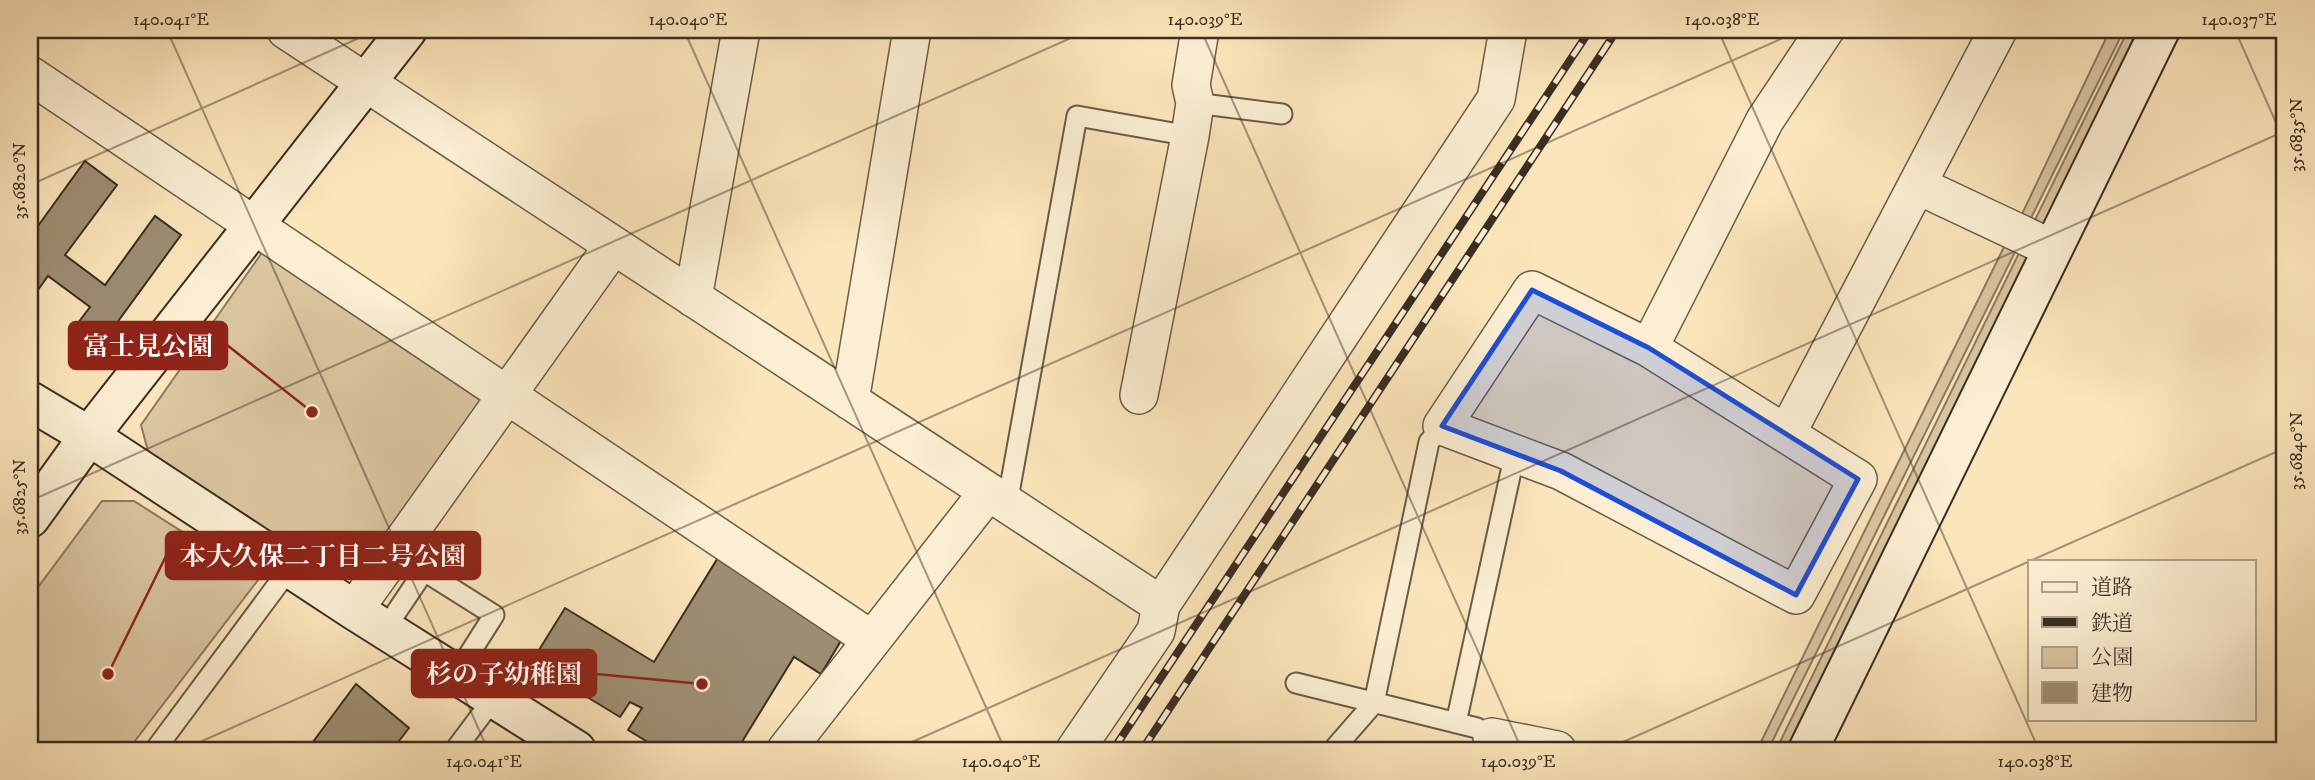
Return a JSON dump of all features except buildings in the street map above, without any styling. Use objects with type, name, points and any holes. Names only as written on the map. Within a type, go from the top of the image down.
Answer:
[{"type":"street","points":[[286,30],[1161,605]]},
{"type":"street","points":[[30,517],[89,436],[407,30]]},
{"type":"street","points":[[693,298],[741,30]]},
{"type":"street","points":[[850,401],[912,30]]},
{"type":"street","points":[[1139,395],[1192,119],[1191,85],[1200,30]]},
{"type":"street","points":[[1075,750],[1156,631],[1161,605],[1496,99],[1508,30]]},
{"type":"street","points":[[1649,348],[1765,120],[1825,30]]},
{"type":"street","points":[[1787,433],[1998,30]]},
{"type":"street","points":[[1808,750],[2160,30]]},
{"type":"street","points":[[30,75],[872,639]]},
{"type":"street","points":[[1917,185],[2053,249]]},
{"type":"street","points":[[369,620],[507,395],[612,246]]},
{"type":"street","points":[[1532,289],[1649,348],[1858,479],[1796,595],[1561,471],[1442,426],[1532,289]]},
{"type":"street","points":[[30,401],[89,436],[369,620],[576,750]]},
{"type":"street","points":[[786,750],[872,639],[998,498]]},
{"type":"street","points":[[1492,737],[1557,750]]},
{"type":"lane","points":[[998,498],[1077,116],[1192,119],[1282,114]]},
{"type":"lane","points":[[1334,750],[1374,703],[1429,442],[1442,426]]},
{"type":"lane","points":[[1457,723],[1515,453]]},
{"type":"lane","points":[[155,750],[290,568]]},
{"type":"lane","points":[[369,620],[424,571],[494,615],[456,675]]},
{"type":"lane","points":[[1296,683],[1477,728],[1492,737]]},
{"type":"lane","points":[[455,750],[494,698]]},
{"type":"highlighted area","points":[[1532,290],[1649,348],[1858,479],[1796,595],[1561,471],[1442,426]]},
{"type":"green space","points":[[2110,30],[2124,30],[2028,224],[2021,216]]},
{"type":"green space","points":[[2128,30],[2141,30],[2042,231],[2031,228]]},
{"type":"green space","points":[[2008,245],[2016,250],[1768,750],[1757,750],[2004,247]]},
{"type":"green space","points":[[284,250],[482,400],[361,578],[340,578],[148,451],[141,425],[261,254]]},
{"type":"green space","points":[[2020,251],[2031,257],[1788,750],[1776,750]]},
{"type":"green space","points":[[102,501],[134,501],[258,580],[128,750],[30,750],[30,598]]},
{"type":"railway","points":[[1113,750],[1590,30]]},
{"type":"railway","points":[[1142,750],[1617,30]]},
{"type":"place","name":"富士見公園","points":[[312,412]]},
{"type":"place","name":"本大久保二丁目二号公園","points":[[108,674]]},
{"type":"place","name":"杉の子幼稚園","points":[[702,684]]}]
